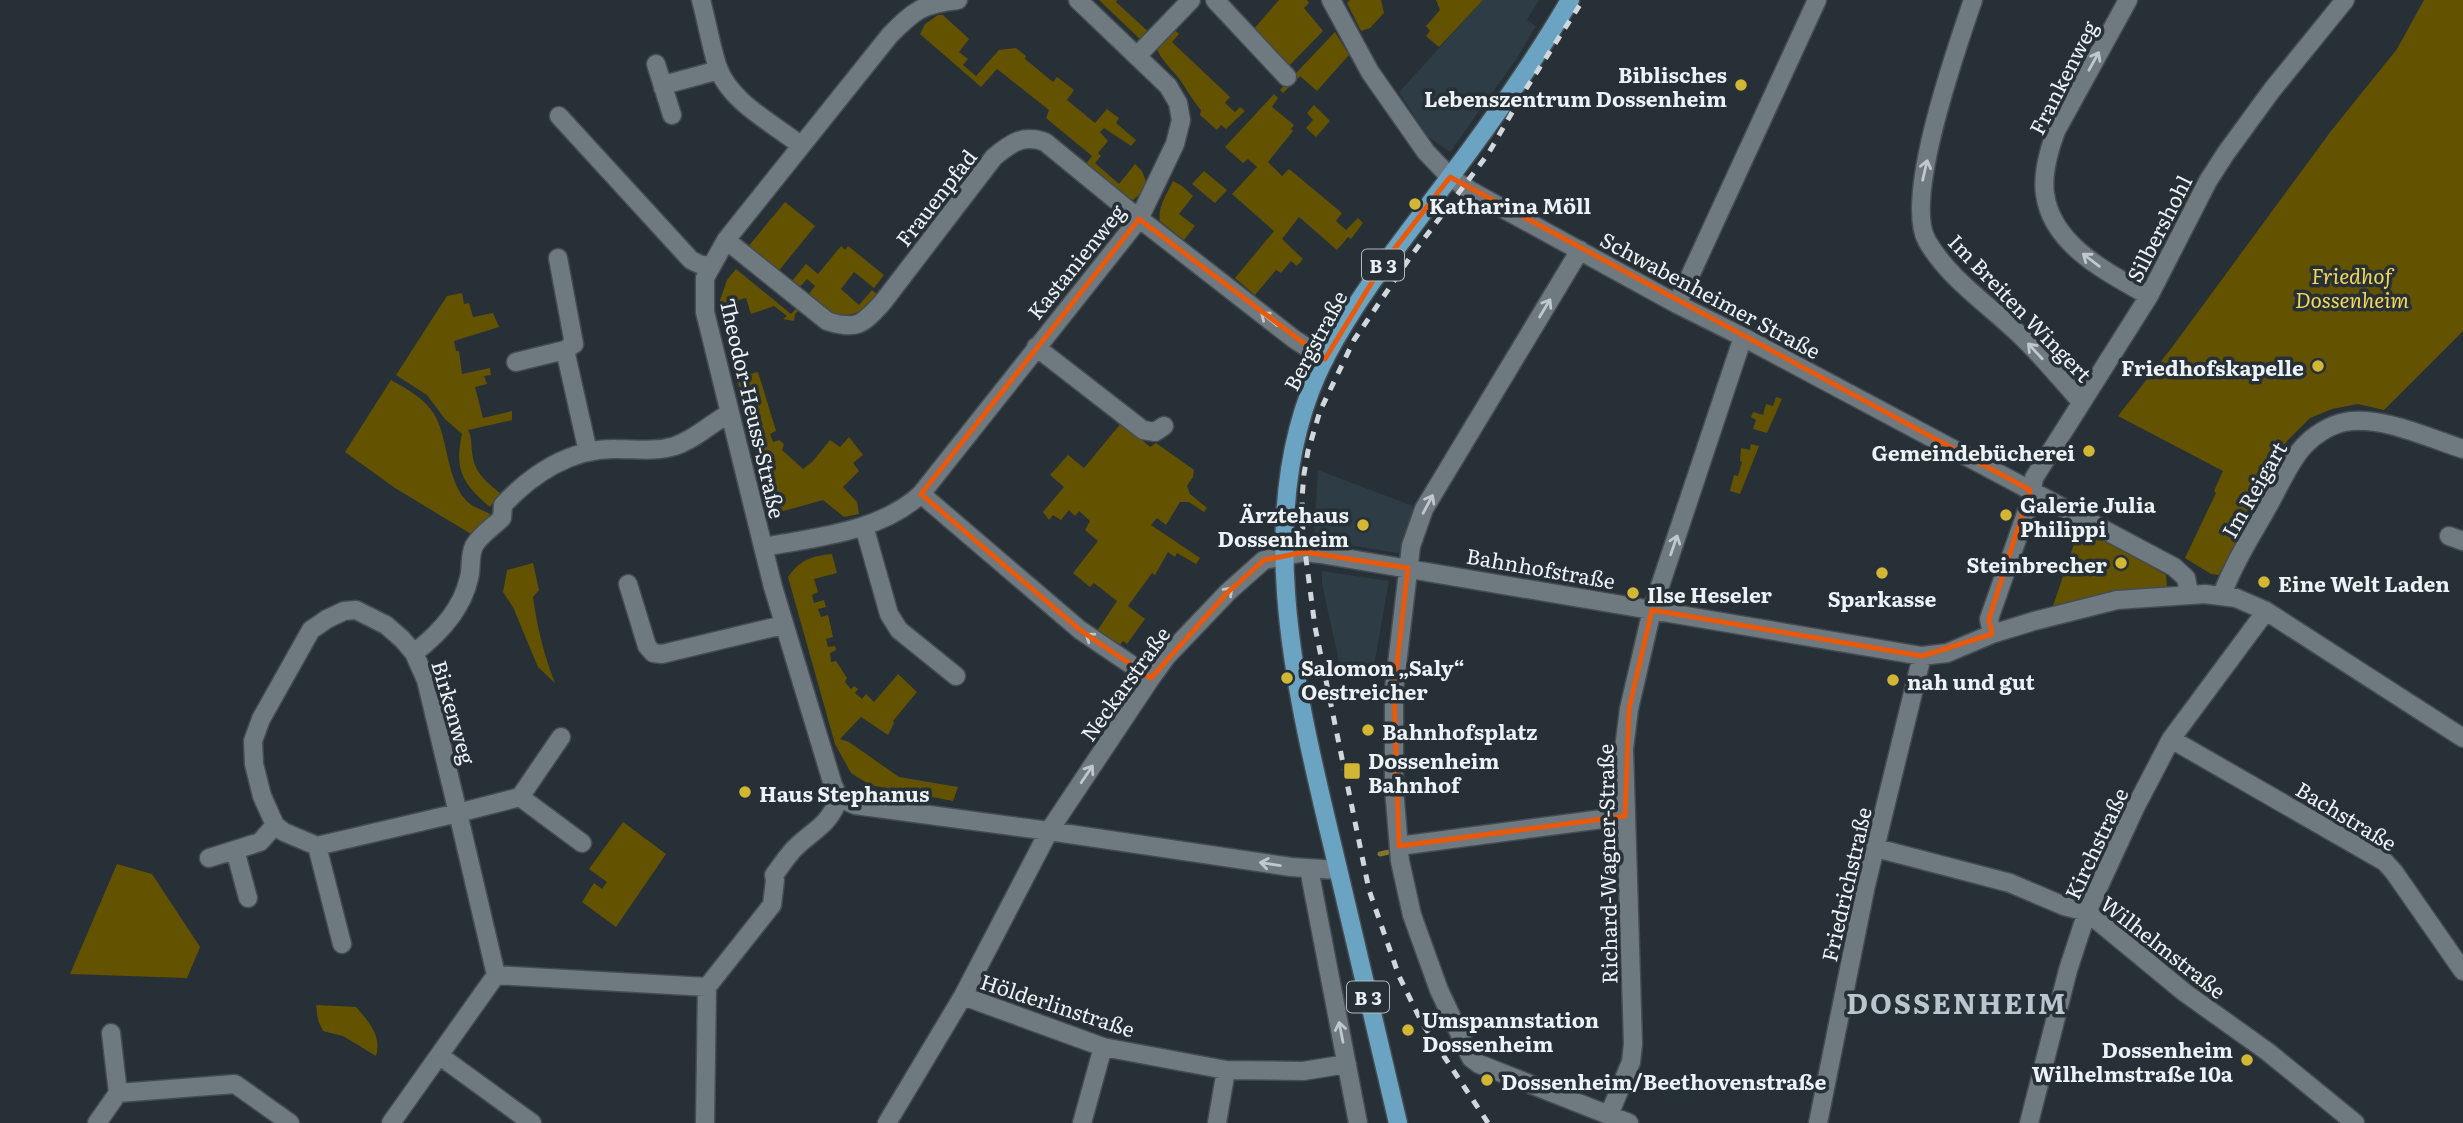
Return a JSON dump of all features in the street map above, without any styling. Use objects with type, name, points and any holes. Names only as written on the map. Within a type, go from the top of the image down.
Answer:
[{"type":"main road","name":"Bergstraße","points":[[1286,555],[1284,509],[1289,467],[1310,391],[1325,359],[1385,261],[1521,80],[1570,0]]},
{"type":"main road","name":"B 3","points":[[1286,555],[1287,593],[1298,688],[1313,766],[1398,1123]]},
{"type":"street","points":[[701,0],[719,70],[726,83],[748,107],[800,145]]},
{"type":"street","name":"Theodor-Heuss-Straße","points":[[839,798],[783,625],[752,509],[705,312],[705,278],[726,240],[912,5],[958,0]]},
{"type":"street","name":"Kastanienweg","points":[[764,547],[864,526],[884,520],[907,507],[921,494],[1139,219],[1175,144],[1181,120],[1178,103],[1168,86],[1078,0]]},
{"type":"street","points":[[1138,56],[1191,0]]},
{"type":"street","points":[[1215,0],[1287,77]]},
{"type":"street","name":"Schwabenheimer Straße","points":[[1331,0],[1370,72],[1426,152],[1450,177],[1677,304],[2174,567],[2186,578],[2189,594]]},
{"type":"street","points":[[1677,304],[1817,0]]},
{"type":"street","name":"Im Breiten Wingert","points":[[1973,0],[1947,76],[1920,191],[1921,218],[1926,239],[1945,265],[2021,336],[2081,402]]},
{"type":"street","name":"Silbershohl","points":[[1992,634],[1989,619],[2029,505],[2034,478],[2149,296],[2225,153],[2272,90],[2346,0]]},
{"type":"street","name":"Frankenweg","points":[[2123,1],[2056,131],[2048,153],[2045,193],[2049,211],[2074,246],[2106,271],[2149,296]]},
{"type":"street","points":[[656,64],[671,116]]},
{"type":"street","points":[[663,88],[671,83],[719,70]]},
{"type":"street","points":[[559,116],[691,260],[710,266]]},
{"type":"street","name":"Frauenpfad","points":[[726,240],[827,321],[844,327],[854,326],[866,320],[883,302],[994,157],[1017,141],[1027,138],[1045,142],[1139,219],[1294,339],[1325,359]]},
{"type":"street","points":[[1580,250],[1424,509],[1411,546],[1394,690],[1394,788],[1400,861],[1412,915],[1439,990],[1471,1058],[1479,1065],[1629,1123]]},
{"type":"street","points":[[516,362],[565,351],[574,344],[558,258]]},
{"type":"street","name":"Richard-Wagner-Straße","points":[[1609,1115],[1630,1062],[1633,1044],[1624,749],[1629,709],[1652,610],[1743,337]]},
{"type":"street","name":"Kastanienweg","points":[[1036,347],[1143,430],[1155,432],[1164,426]]},
{"type":"street","points":[[565,351],[588,452]]},
{"type":"street","name":"Birkenweg","points":[[496,975],[426,680],[414,653],[434,638],[448,622],[460,603],[470,573],[470,554],[476,542],[502,518],[503,505],[535,474],[558,462],[588,452],[614,449],[646,451],[673,446],[695,437],[730,413]]},
{"type":"street","name":"Im Reigart","points":[[2222,595],[2230,574],[2290,466],[2304,445],[2328,428],[2345,422],[2365,420],[2463,449]]},
{"type":"street","points":[[921,494],[1080,630],[1151,678]]},
{"type":"street","points":[[864,526],[889,614],[899,630],[956,676]]},
{"type":"street","name":"Bahnhofstraße","points":[[1286,555],[1305,552],[1408,568],[1922,656],[1947,653],[1992,634],[2091,605],[2189,594],[2222,595],[2249,602],[2266,611],[2463,738]]},
{"type":"street","name":"Neckarstraße","points":[[887,1123],[963,996],[1049,831],[1151,678],[1167,656],[1227,592],[1264,560],[1286,555]]},
{"type":"street","points":[[628,584],[647,646],[653,653],[662,654],[783,625]]},
{"type":"street","points":[[414,653],[386,625],[356,610],[344,611],[311,630],[261,719],[253,741],[254,764],[262,796],[275,825],[284,832],[317,846],[520,797],[561,737]]},
{"type":"street","name":"Kirchstraße","points":[[2029,1123],[2068,970],[2087,912],[2135,807],[2171,739],[2266,611]]},
{"type":"street","name":"Friedrichstraße","points":[[1818,1123],[1866,885],[1922,656]]},
{"type":"street","name":"Bachstraße","points":[[2171,739],[2385,862],[2463,971]]},
{"type":"street","points":[[520,797],[582,844]]},
{"type":"street","points":[[705,1123],[707,986],[772,905],[774,875],[796,847],[820,829],[839,798],[855,805],[1309,869],[1338,870]]},
{"type":"street","points":[[1399,846],[1625,816]]},
{"type":"street","points":[[209,858],[260,842],[275,825]]},
{"type":"street","points":[[317,846],[342,944]]},
{"type":"street","name":"Wilhelmstraße","points":[[1876,848],[2010,883],[2064,906],[2087,912],[2183,992],[2268,1052],[2355,1123]]},
{"type":"street","points":[[235,850],[248,898]]},
{"type":"street","points":[[1309,869],[1358,1123]]},
{"type":"street","points":[[391,1123],[496,975],[707,986]]},
{"type":"street","name":"Hölderlinstraße","points":[[963,996],[1103,1047],[1226,1070],[1303,1072],[1347,1064]]},
{"type":"street","points":[[97,1123],[118,1093],[111,1033]]},
{"type":"street","points":[[1082,1123],[1103,1047]]},
{"type":"street","points":[[440,1056],[532,1123]]},
{"type":"street","points":[[1217,1123],[1226,1070]]},
{"type":"street","points":[[118,1093],[235,1084],[290,1123]]},
{"type":"highlighted area","points":[[1450,177],[2030,490],[1989,619],[1992,634],[1922,656],[1652,610],[1629,709],[1625,816],[1399,846],[1394,690],[1408,568],[1305,552],[1264,560],[1228,592],[1151,678],[1080,630],[921,494],[1139,219],[1325,359],[1385,261]]},
{"type":"shaded area","points":[[1483,0],[1539,0],[1527,20],[1536,26],[1517,58],[1450,152],[1427,136],[1399,92]]},
{"type":"shaded area","points":[[1318,470],[1418,508],[1403,554],[1325,541],[1314,535]]},
{"type":"shaded area","points":[[1322,571],[1389,581],[1372,677],[1341,671],[1322,584]]},
{"type":"green space","points":[[1099,0],[1117,0],[1116,2],[1152,35],[1143,42]]},
{"type":"green space","points":[[1279,0],[1307,0],[1309,3],[1304,8],[1323,31],[1288,67],[1252,31]]},
{"type":"green space","points":[[1350,0],[1381,0],[1384,13],[1370,28],[1361,31],[1347,3]]},
{"type":"green space","points":[[1436,0],[1483,0],[1439,47],[1426,36],[1430,31],[1426,26],[1440,10]]},
{"type":"green space","name":"Friedhof Dossenheim","points":[[2424,0],[2463,0],[2463,331],[2384,410],[2358,404],[2332,409],[2310,418],[2287,441],[2219,575],[2211,574],[2185,558],[2216,493],[2214,491],[2223,471],[2118,416],[2173,346],[2331,131],[2397,49]]},
{"type":"green space","points":[[938,15],[943,15],[969,39],[959,52],[968,59],[963,65],[976,76],[999,50],[1016,48],[1053,82],[1057,77],[1074,90],[1067,100],[1095,123],[1107,109],[1119,118],[1116,123],[1136,140],[1131,146],[1104,128],[1100,132],[1108,141],[1098,153],[1101,156],[1095,163],[1119,184],[1135,164],[1146,181],[1139,195],[1133,200],[1121,196],[1085,165],[1092,156],[1046,118],[1049,110],[997,69],[981,87],[920,34],[925,24]]},
{"type":"green space","points":[[1174,29],[1179,34],[1172,42],[1230,97],[1225,103],[1235,112],[1240,107],[1245,111],[1226,129],[1221,125],[1217,130],[1200,115],[1201,110],[1156,48]]},
{"type":"green space","points":[[1335,32],[1349,55],[1317,91],[1300,76],[1283,93],[1280,90]]},
{"type":"green space","points":[[1274,94],[1278,98],[1272,107],[1294,125],[1291,129],[1293,131],[1268,162],[1282,176],[1289,169],[1342,213],[1336,221],[1346,230],[1358,218],[1363,223],[1351,239],[1348,237],[1337,250],[1299,217],[1282,239],[1303,259],[1297,266],[1291,261],[1281,273],[1276,270],[1255,295],[1235,278],[1274,231],[1232,194],[1257,167],[1248,159],[1243,163],[1225,147]]},
{"type":"green space","points":[[1314,105],[1330,121],[1316,137],[1306,128],[1313,120],[1307,113]]},
{"type":"green space","points":[[1204,171],[1227,190],[1215,203],[1192,184]]},
{"type":"green space","points":[[1173,181],[1193,196],[1179,214],[1195,226],[1184,240],[1160,221],[1159,216]]},
{"type":"green space","points":[[785,202],[815,226],[777,273],[747,248]]},
{"type":"green space","points":[[841,246],[845,250],[848,246],[884,275],[874,288],[854,272],[841,289],[859,305],[872,290],[879,296],[860,311],[844,315],[827,310],[808,295],[815,286],[807,279],[799,288],[792,281],[806,264],[818,274]]},
{"type":"green space","points":[[736,269],[791,314],[800,304],[801,308],[795,314],[794,321],[783,319],[787,316],[774,306],[751,314],[746,298],[734,301],[735,307],[728,308],[745,375],[758,372],[776,431],[770,434],[773,442],[779,440],[784,444],[782,450],[803,469],[830,440],[840,447],[849,437],[863,455],[853,463],[859,471],[843,487],[857,502],[859,514],[844,517],[823,500],[780,512],[768,499],[718,306],[727,280]]},
{"type":"green space","points":[[462,293],[464,304],[469,303],[473,317],[493,313],[499,327],[454,341],[456,351],[459,351],[462,374],[490,368],[491,375],[484,376],[487,384],[475,387],[483,418],[512,411],[512,420],[468,430],[478,471],[500,493],[490,507],[473,491],[463,475],[459,457],[462,434],[445,419],[427,395],[396,375],[447,296]]},
{"type":"green space","points":[[391,380],[415,394],[430,408],[439,424],[452,474],[462,496],[470,504],[490,514],[476,537],[395,488],[345,452]]},
{"type":"green space","points":[[1776,397],[1782,399],[1767,433],[1753,429],[1756,420],[1751,417],[1753,412],[1763,415],[1766,404],[1773,406]]},
{"type":"green space","points":[[1122,422],[1150,447],[1156,443],[1194,470],[1187,486],[1190,494],[1207,508],[1204,512],[1189,502],[1180,502],[1166,525],[1157,518],[1151,525],[1200,558],[1196,564],[1177,553],[1175,557],[1168,552],[1155,575],[1152,573],[1128,606],[1145,619],[1127,644],[1123,641],[1119,646],[1097,631],[1117,601],[1094,583],[1090,587],[1073,573],[1098,541],[1085,530],[1090,521],[1079,511],[1075,516],[1069,510],[1061,520],[1053,515],[1049,520],[1043,512],[1064,487],[1050,475],[1068,455],[1084,468]]},
{"type":"green space","points":[[1751,444],[1759,446],[1740,494],[1730,491],[1734,475],[1738,476],[1742,462],[1741,448],[1750,450]]},
{"type":"green space","points":[[2080,526],[2166,575],[2167,587],[2107,593],[2053,606]]},
{"type":"green space","points":[[832,554],[837,573],[814,579],[818,592],[812,595],[814,603],[824,600],[826,607],[818,609],[821,617],[828,615],[833,637],[826,639],[828,647],[835,646],[836,650],[830,653],[831,662],[836,661],[847,678],[845,682],[851,689],[854,686],[858,689],[855,693],[862,699],[866,694],[874,702],[898,674],[917,692],[893,721],[888,735],[861,717],[840,739],[849,742],[899,777],[958,787],[953,801],[870,785],[851,773],[835,744],[788,577],[807,560]]},
{"type":"green space","points":[[533,563],[539,590],[533,597],[537,619],[544,652],[555,683],[538,667],[513,607],[503,592],[507,570]]},
{"type":"green space","points":[[623,822],[666,854],[616,927],[582,902],[594,883],[602,889],[607,882],[589,869]]},
{"type":"green space","points":[[117,864],[152,874],[200,947],[187,978],[70,974]]},
{"type":"green space","points":[[316,1005],[356,1007],[376,1036],[376,1056],[343,1036],[323,1031]]},
{"type":"waterway","points":[[1380,854],[1389,852]]},
{"type":"railway","points":[[1488,1123],[1422,1023],[1399,976],[1369,890],[1315,627],[1303,536],[1304,474],[1320,411],[1354,340],[1411,256],[1488,154],[1583,0]]},
{"type":"place","name":"Biblisches Lebenszentrum Dossenheim","points":[[1741,85]]},
{"type":"place","name":"Katharina Möll","points":[[1415,204]]},
{"type":"place","name":"Friedhofskapelle","points":[[2318,366]]},
{"type":"place","name":"Gemeindebücherei","points":[[2089,451]]},
{"type":"place","name":"Galerie Julia Philippi","points":[[2006,515]]},
{"type":"place","name":"Ärztehaus Dossenheim","points":[[1363,525]]},
{"type":"place","name":"Steinbrecher","points":[[2121,563]]},
{"type":"place","name":"Sparkasse","points":[[1882,573]]},
{"type":"place","name":"Eine Welt Laden","points":[[2264,582]]},
{"type":"place","name":"Ilse Heseler","points":[[1633,593]]},
{"type":"place","name":"Salomon „Saly“ Oestreicher","points":[[1287,678]]},
{"type":"place","name":"nah und gut","points":[[1893,680]]},
{"type":"place","name":"Bahnhofsplatz","points":[[1368,730]]},
{"type":"place","name":"Dossenheim Bahnhof","points":[[1352,771]]},
{"type":"place","name":"Haus Stephanus","points":[[745,792]]},
{"type":"place","name":"Umspannstation Dossenheim","points":[[1408,1030]]},
{"type":"place","name":"Dossenheim Wilhelmstraße 10a","points":[[2247,1060]]},
{"type":"place","name":"Dossenheim/Beethovenstraße","points":[[1487,1080]]},
{"type":"district","name":"DOSSENHEIM","points":[[1957,1002]]}]
